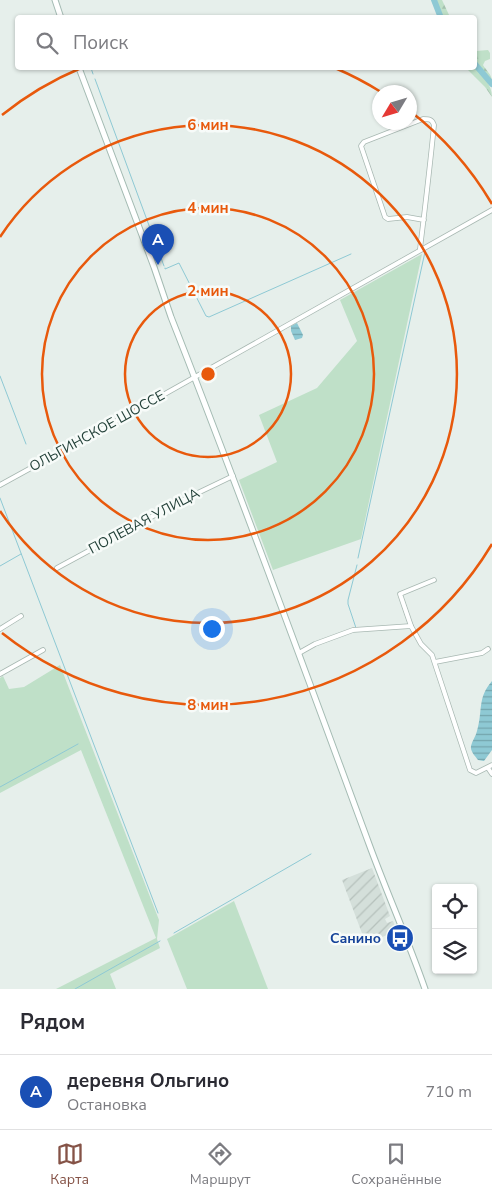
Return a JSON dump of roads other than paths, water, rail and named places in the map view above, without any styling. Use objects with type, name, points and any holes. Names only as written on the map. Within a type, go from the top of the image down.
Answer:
[{"type":"street","points":[[55,0],[60,15]]},
{"type":"street","points":[[80,70],[425,989]]},
{"type":"street","points":[[420,249],[424,220],[434,125],[429,119],[364,142],[360,146],[385,217],[424,220]]},
{"type":"street","name":"ОЛЬГИНСКОЕ ШОССЕ","points":[[0,485],[492,210]]},
{"type":"street","name":"ПОЛЕВАЯ УЛИЦА","points":[[57,568],[232,476]]},
{"type":"street","points":[[434,580],[400,594],[411,626],[421,644],[432,655],[435,662],[470,770],[476,773],[492,765]]},
{"type":"street","points":[[0,629],[21,616]]},
{"type":"street","points":[[299,652],[353,630],[411,626]]},
{"type":"street","points":[[435,662],[482,653],[488,649]]},
{"type":"street","points":[[0,674],[43,650]]},
{"type":"street","points":[[488,768],[492,774]]},
{"type":"water","points":[[297,323],[303,335],[302,338],[295,340],[291,326]]},
{"type":"water","points":[[492,681],[492,750],[484,761],[478,760],[472,752],[471,746],[479,724],[482,699]]},
{"type":"waterway","points":[[434,0],[440,15]]},
{"type":"waterway","points":[[477,66],[492,84]]},
{"type":"waterway","points":[[92,70],[93,74]]},
{"type":"waterway","points":[[95,79],[164,266]]},
{"type":"waterway","points":[[358,558],[425,252]]},
{"type":"waterway","points":[[165,268],[179,263],[206,316],[209,317],[351,254]]},
{"type":"waterway","points":[[0,376],[26,444]]},
{"type":"waterway","points":[[0,498],[158,913]]},
{"type":"waterway","points":[[0,566],[21,554]]},
{"type":"waterway","points":[[356,628],[348,600],[357,565]]},
{"type":"waterway","points":[[0,787],[78,744]]},
{"type":"waterway","points":[[174,933],[311,854]]},
{"type":"waterway","points":[[75,989],[160,941]]},
{"type":"place","name":"деревня Ольгино","points":[[158,265]]},
{"type":"place","name":"Санино","points":[[400,938]]}]
